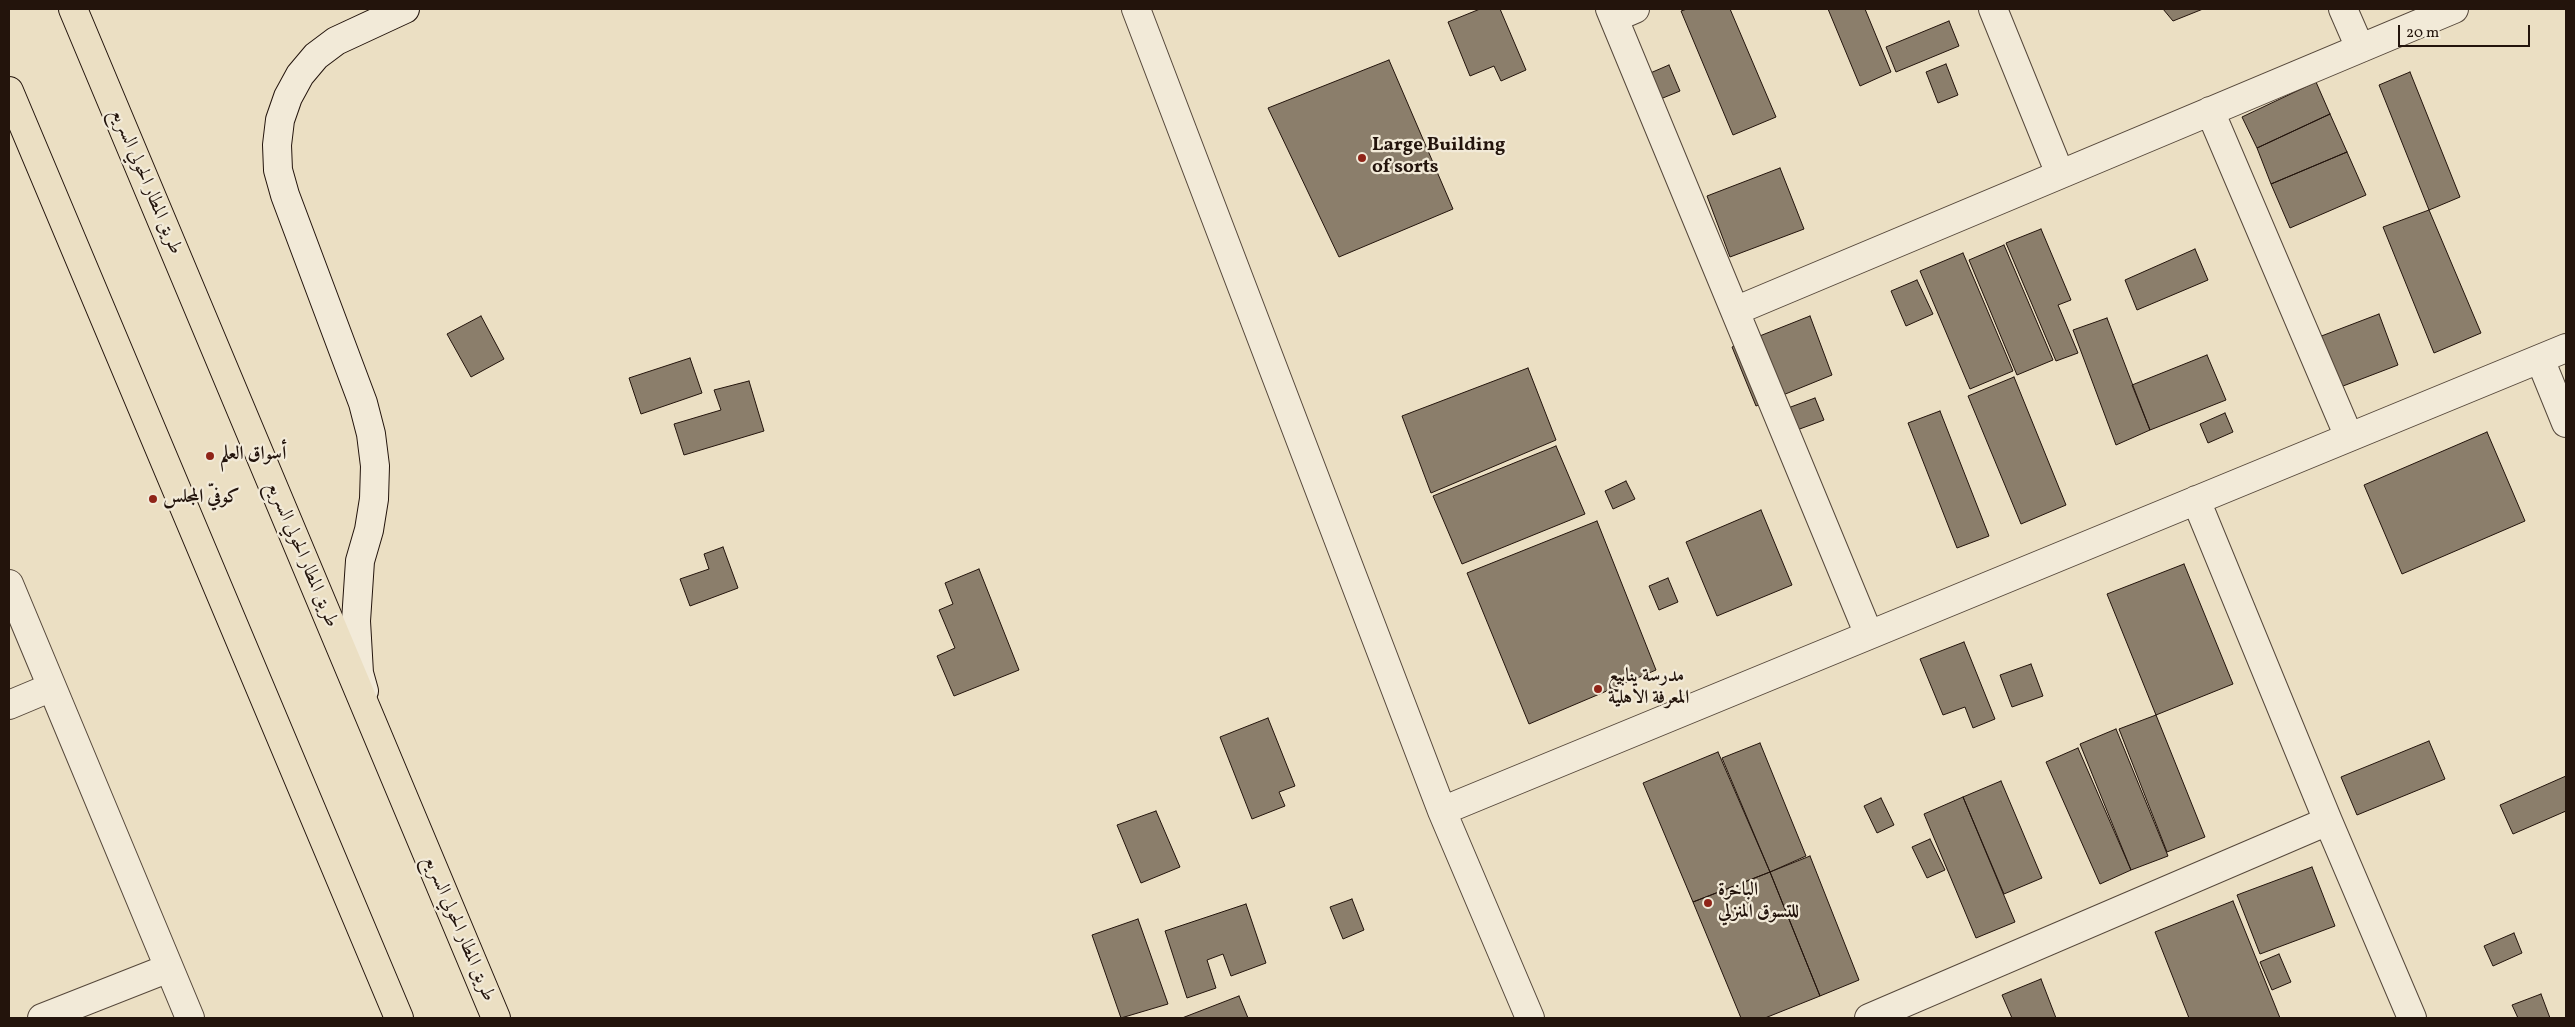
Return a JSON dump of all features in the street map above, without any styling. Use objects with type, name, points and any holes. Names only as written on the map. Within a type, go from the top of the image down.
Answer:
[{"type":"highway","name":"طريق المطار الحولي السريع","points":[[72,9],[496,1018]]},
{"type":"highway","points":[[9,91],[399,1018]]},
{"type":"street","points":[[376,734],[360,673],[356,621],[360,561],[369,530],[374,499],[374,466],[371,434],[363,404],[285,195],[278,170],[276,145],[280,120],[288,97],[300,75],[316,56],[336,41],[405,9]]},
{"type":"street","points":[[1136,9],[1442,811],[1530,1018]]},
{"type":"street","points":[[1993,9],[2060,174]]},
{"type":"street","points":[[2343,9],[2360,48]]},
{"type":"street","points":[[1735,311],[2454,9]]},
{"type":"street","points":[[1620,12],[1735,311],[1869,635]]},
{"type":"street","points":[[2210,112],[2349,437]]},
{"type":"street","points":[[1442,811],[2566,348]]},
{"type":"street","points":[[2540,359],[2566,423]]},
{"type":"street","points":[[2196,500],[2328,821],[2412,1018]]},
{"type":"street","points":[[9,584],[190,1018]]},
{"type":"street","points":[[9,704],[52,687]]},
{"type":"street","points":[[1869,1018],[2328,821]]},
{"type":"street","points":[[42,1018],[168,968]]},
{"type":"building","points":[[1480,9],[1500,9],[1526,70],[1501,81],[1494,66],[1470,76],[1448,22]]},
{"type":"building","points":[[1687,9],[1730,9],[1776,117],[1733,135],[1681,11]]},
{"type":"building","points":[[1828,9],[1865,9],[1891,72],[1860,86]]},
{"type":"building","points":[[2163,9],[2203,9],[2173,21]]},
{"type":"building","points":[[1949,21],[1959,46],[1896,72],[1886,47]]},
{"type":"building","name":"Large Building of sorts","points":[[1389,60],[1453,209],[1339,257],[1268,108]]},
{"type":"building","points":[[1946,64],[1958,95],[1938,103],[1926,72]]},
{"type":"building","points":[[1669,65],[1680,91],[1658,100],[1648,74]]},
{"type":"building","points":[[2410,72],[2460,197],[2429,210],[2379,85]]},
{"type":"building","points":[[2316,82],[2330,114],[2257,148],[2242,117]]},
{"type":"building","points":[[2330,114],[2347,152],[2271,184],[2257,148]]},
{"type":"building","points":[[2347,152],[2366,195],[2290,228],[2271,184]]},
{"type":"building","points":[[1780,168],[1804,229],[1730,257],[1707,196]]},
{"type":"building","points":[[2429,210],[2481,333],[2434,353],[2383,227]]},
{"type":"building","points":[[2041,229],[2071,300],[2058,305],[2078,353],[2056,361],[2006,243]]},
{"type":"building","points":[[2004,245],[2053,360],[2017,375],[1969,260]]},
{"type":"building","points":[[2195,249],[2208,280],[2137,310],[2125,280]]},
{"type":"building","points":[[1963,253],[2013,371],[1970,389],[1920,271]]},
{"type":"building","points":[[1917,280],[1933,314],[1906,326],[1891,291]]},
{"type":"building","points":[[2379,314],[2398,365],[2330,391],[2311,340]]},
{"type":"building","points":[[481,316],[504,359],[471,377],[447,334]]},
{"type":"building","points":[[1810,316],[1832,375],[1756,406],[1732,347]]},
{"type":"building","points":[[2107,318],[2150,430],[2116,445],[2073,330]]},
{"type":"building","points":[[2207,355],[2226,400],[2150,430],[2132,385]]},
{"type":"building","points":[[690,358],[702,393],[641,414],[629,378]]},
{"type":"building","points":[[1528,368],[1556,440],[1431,493],[1402,416]]},
{"type":"building","points":[[2014,377],[2066,505],[2021,524],[1968,396]]},
{"type":"building","points":[[749,381],[764,431],[684,455],[674,424],[721,410],[714,390]]},
{"type":"building","points":[[1815,398],[1824,420],[1797,430],[1788,408]]},
{"type":"building","points":[[1940,411],[1989,536],[1957,548],[1908,423]]},
{"type":"building","points":[[2225,413],[2233,432],[2208,443],[2200,424]]},
{"type":"building","points":[[2487,432],[2525,521],[2402,574],[2364,485]]},
{"type":"building","points":[[1556,446],[1585,514],[1462,564],[1433,496]]},
{"type":"building","points":[[1626,481],[1635,499],[1613,509],[1605,491]]},
{"type":"building","points":[[1761,510],[1792,585],[1717,616],[1686,542]]},
{"type":"building","points":[[1597,521],[1656,670],[1529,724],[1467,573]]},
{"type":"building","points":[[723,547],[738,588],[690,606],[680,579],[709,569],[704,554]]},
{"type":"building","points":[[2184,564],[2233,684],[2156,715],[2107,594]]},
{"type":"building","points":[[979,569],[1019,670],[954,696],[937,656],[955,648],[939,610],[953,604],[945,583]]},
{"type":"building","points":[[1668,578],[1678,602],[1659,610],[1649,586]]},
{"type":"building","points":[[1964,642],[1995,719],[1973,728],[1965,707],[1943,715],[1920,659]]},
{"type":"building","points":[[2031,664],[2043,696],[2012,707],[2000,675]]},
{"type":"building","points":[[2156,715],[2205,837],[2167,852],[2119,729]]},
{"type":"building","points":[[1268,718],[1295,786],[1279,792],[1285,806],[1252,819],[1220,737]]},
{"type":"building","points":[[2116,729],[2168,856],[2131,870],[2080,744]]},
{"type":"building","points":[[2429,741],[2445,779],[2357,815],[2341,777]]},
{"type":"building","points":[[1760,743],[1806,856],[1770,872],[1722,758]]},
{"type":"building","points":[[2078,748],[2131,870],[2100,884],[2046,762]]},
{"type":"building","points":[[1718,752],[1770,872],[1693,902],[1643,783]]},
{"type":"building","points":[[2566,776],[2566,811],[2513,834],[2500,805]]},
{"type":"building","points":[[2001,781],[2042,878],[2004,894],[1963,797]]},
{"type":"building","points":[[1963,797],[2015,922],[1976,938],[1924,814]]},
{"type":"building","points":[[1881,798],[1894,825],[1877,833],[1864,806]]},
{"type":"building","points":[[1156,811],[1180,867],[1141,883],[1117,825]]},
{"type":"building","points":[[1930,839],[1945,870],[1927,878],[1912,847]]},
{"type":"building","points":[[1810,856],[1859,980],[1820,996],[1770,872]]},
{"type":"building","points":[[2312,867],[2335,926],[2260,954],[2237,895]]},
{"type":"building","points":[[1770,872],[1820,996],[1765,1018],[1741,1018],[1693,902]]},
{"type":"building","points":[[1352,899],[1364,930],[1343,939],[1330,907]]},
{"type":"building","points":[[2233,901],[2280,1018],[2189,1018],[2155,932]]},
{"type":"building","points":[[1246,904],[1266,963],[1231,976],[1223,954],[1207,960],[1216,988],[1187,998],[1165,931]]},
{"type":"building","points":[[1138,919],[1168,1004],[1121,1018],[1092,935]]},
{"type":"building","points":[[2514,933],[2522,953],[2493,966],[2484,946]]},
{"type":"building","points":[[2279,954],[2291,982],[2272,990],[2260,962]]},
{"type":"building","points":[[2041,979],[2056,1018],[2012,1018],[2002,995]]},
{"type":"building","points":[[2541,994],[2550,1018],[2518,1018],[2512,1005]]},
{"type":"building","points":[[1239,996],[1248,1018],[1182,1018]]},
{"type":"place","name":"Large Building of sorts","points":[[1362,158]]},
{"type":"place","name":"أسواق العلم","points":[[210,456]]},
{"type":"place","name":"كوفيّ المجلس","points":[[153,499]]},
{"type":"place","name":"مدرسة ينابيع المعرفة الاهلية","points":[[1598,689]]},
{"type":"place","name":"الباخرة للتسوق المنزلي","points":[[1708,903]]}]
